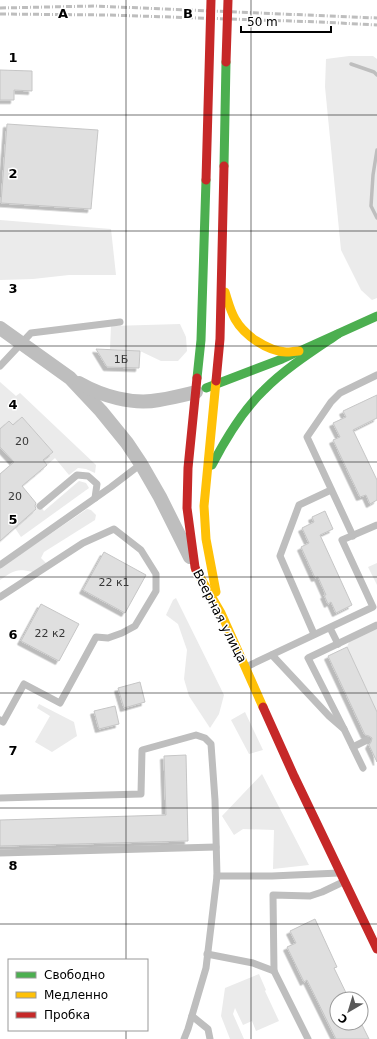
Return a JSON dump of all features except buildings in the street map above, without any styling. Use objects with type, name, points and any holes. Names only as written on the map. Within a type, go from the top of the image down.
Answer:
[{"type":"street","points":[[195,567],[190,538],[187,502],[188,468],[201,340],[211,0]]},
{"type":"street","points":[[221,613],[206,539],[204,506],[220,339],[228,0]]},
{"type":"street","points":[[222,278],[229,305],[235,319],[242,328],[270,348],[285,352],[299,351]]},
{"type":"street","points":[[70,378],[90,389],[109,396],[140,402],[158,401],[196,392],[299,351],[377,316]]},
{"type":"street","name":"Веерная улица","points":[[0,328],[70,378],[101,411],[127,443],[141,464],[221,613],[289,765],[377,949]]},
{"type":"street","points":[[206,476],[222,444],[264,390],[338,334]]},
{"type":"lane","points":[[0,366],[31,333],[120,322]]},
{"type":"lane","points":[[353,536],[307,437],[331,402],[340,393],[377,375]]},
{"type":"lane","points":[[0,565],[141,464]]},
{"type":"lane","points":[[40,506],[77,475],[88,476],[97,484],[95,498]]},
{"type":"lane","points":[[314,634],[280,556],[299,505],[331,490]]},
{"type":"lane","points":[[246,668],[314,634],[330,628],[373,607],[342,540],[377,525]]},
{"type":"lane","points":[[0,597],[83,543],[114,529],[141,550],[156,574],[156,591],[135,626],[122,634],[108,638],[96,637],[60,703],[24,684],[3,722],[0,720]]},
{"type":"lane","points":[[363,768],[308,658],[377,625]]},
{"type":"lane","points":[[330,628],[338,644]]},
{"type":"lane","points":[[272,655],[329,716],[344,729]]},
{"type":"lane","points":[[0,798],[141,794],[142,750],[196,735],[205,738],[211,744],[215,800],[217,876],[206,968],[184,1039]]},
{"type":"lane","points":[[353,747],[367,740]]},
{"type":"lane","points":[[0,853],[216,847]]},
{"type":"lane","points":[[217,876],[343,877]]},
{"type":"lane","points":[[308,1039],[274,971],[273,895],[310,896],[322,892],[343,877]]},
{"type":"lane","points":[[207,954],[253,963],[274,971]]},
{"type":"lane","points":[[192,1016],[208,1029],[210,1039]]},
{"type":"shaded area","points":[[349,56],[373,56],[377,59],[377,298],[372,300],[361,290],[341,250],[325,87],[326,59]]},
{"type":"shaded area","points":[[0,220],[111,229],[116,275],[69,275],[33,279],[0,280]]},
{"type":"shaded area","points":[[180,324],[186,337],[187,351],[178,361],[161,361],[140,351],[110,349],[111,326]]},
{"type":"shaded area","points":[[0,382],[16,396],[20,393],[96,465],[95,473],[86,469],[78,468],[69,475],[55,458],[47,465],[43,460],[53,452],[22,417],[13,425],[9,421],[0,429]]},
{"type":"shaded area","points":[[79,481],[86,483],[89,488],[21,537],[15,528],[40,506],[44,511]]},
{"type":"shaded area","points":[[87,509],[91,510],[96,515],[95,520],[44,552],[41,558],[46,563],[33,572],[18,570],[0,580],[0,568]]},
{"type":"shaded area","points":[[377,563],[377,585],[368,567]]},
{"type":"shaded area","points":[[176,598],[224,695],[219,714],[210,728],[189,696],[184,679],[187,650],[178,624],[166,615],[173,600]]},
{"type":"shaded area","points":[[377,625],[377,712],[347,647],[351,637]]},
{"type":"shaded area","points":[[39,704],[74,722],[77,736],[52,752],[35,742],[50,716],[37,708]]},
{"type":"shaded area","points":[[245,712],[263,750],[249,754],[231,720]]},
{"type":"shaded area","points":[[262,774],[309,865],[273,869],[274,830],[243,829],[234,835],[222,816]]},
{"type":"shaded area","points":[[259,974],[279,1021],[256,1031],[252,1021],[243,1025],[235,1008],[233,1014],[244,1039],[230,1039],[221,1016],[225,988]]},
{"type":"waterway","points":[[351,64],[374,72],[377,75]]},
{"type":"waterway","points":[[377,150],[373,175],[371,206],[377,218]]},
{"type":"railway","points":[[0,8],[94,6],[377,18]]},
{"type":"railway","points":[[0,14],[109,15],[377,25]]},
{"type":"traffic: fast","points":[[224,166],[226,62]]},
{"type":"traffic: fast","points":[[197,378],[201,340],[206,180]]},
{"type":"traffic: fast","points":[[206,388],[282,359],[377,316]]},
{"type":"traffic: fast","points":[[212,465],[235,425],[256,398],[290,367],[338,334]]},
{"type":"traffic: slow","points":[[225,292],[230,309],[235,319],[250,336],[271,349],[286,352],[299,351]]},
{"type":"traffic: slow","points":[[216,381],[204,506],[206,539],[216,592]]},
{"type":"traffic: slow","points":[[196,570],[221,613],[263,707]]},
{"type":"traffic: jam","points":[[206,180],[211,0]]},
{"type":"traffic: jam","points":[[226,62],[228,0]]},
{"type":"traffic: jam","points":[[216,381],[220,339],[224,166]]},
{"type":"traffic: jam","points":[[196,570],[187,508],[188,468],[197,378]]},
{"type":"traffic: jam","points":[[263,707],[294,776],[377,949]]}]
